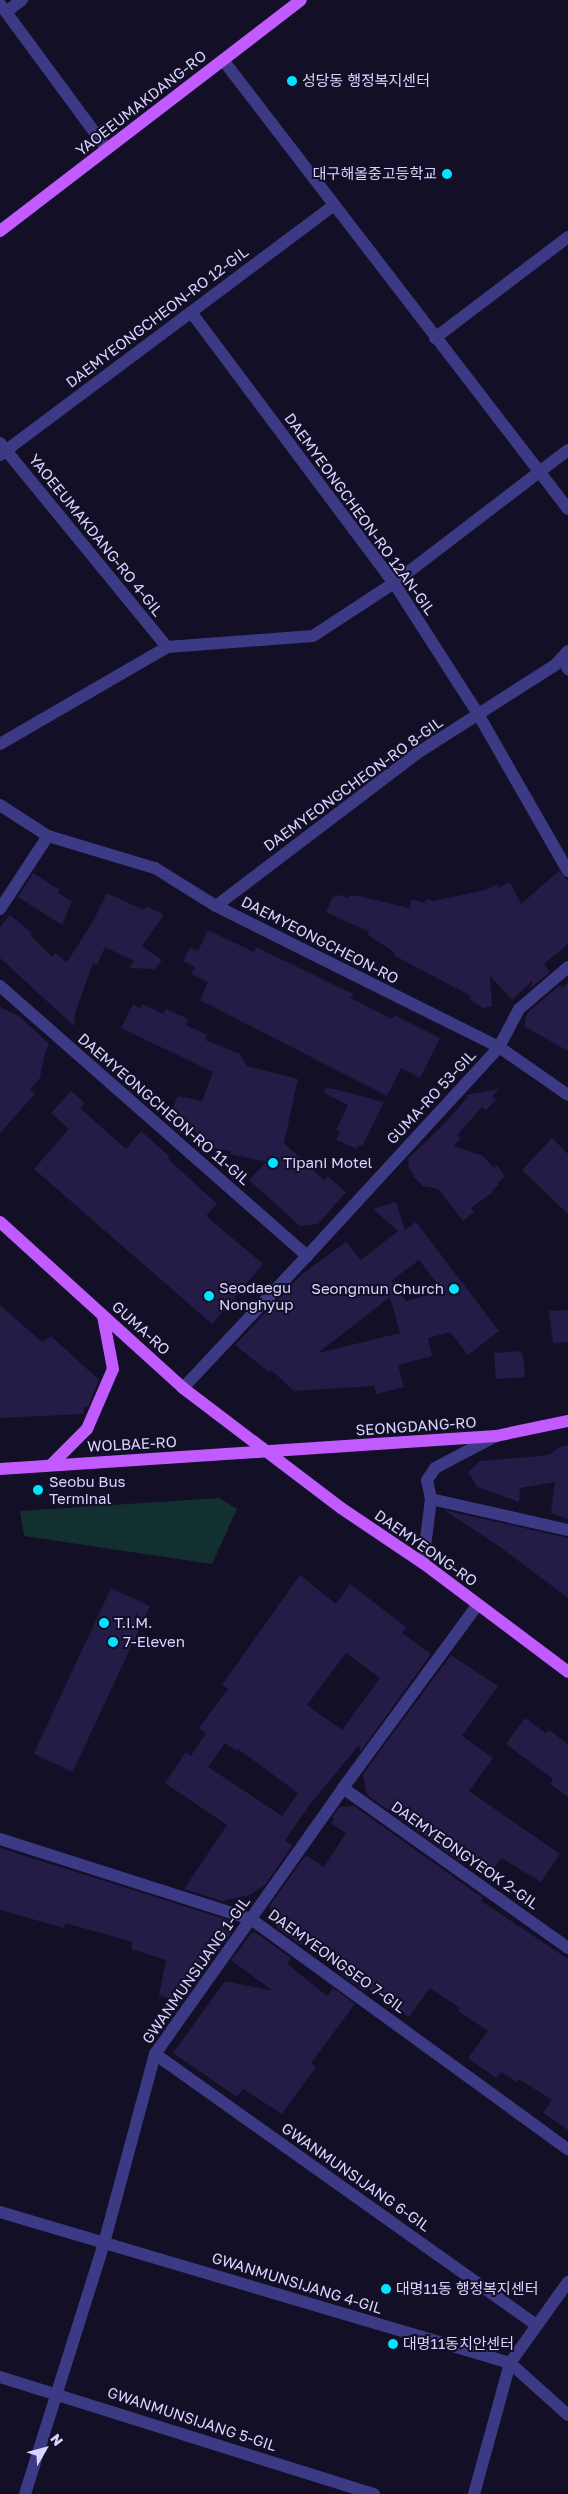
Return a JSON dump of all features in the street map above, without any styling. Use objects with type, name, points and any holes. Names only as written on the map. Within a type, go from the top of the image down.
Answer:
[{"type":"main road","name":"YAOEEUMAKDANG-RO","points":[[0,231],[301,0]]},
{"type":"main road","name":"GUMA-RO","points":[[0,1222],[183,1388],[265,1451]]},
{"type":"main road","points":[[52,1464],[87,1429],[113,1369],[103,1316]]},
{"type":"main road","name":"SEONGDANG-RO","points":[[265,1451],[496,1436],[568,1421]]},
{"type":"main road","name":"WOLBAE-RO","points":[[0,1469],[265,1451]]},
{"type":"main road","name":"DAEMYEONG-RO","points":[[265,1451],[341,1508],[423,1563],[568,1672]]},
{"type":"street","points":[[22,0],[3,8],[108,149]]},
{"type":"street","points":[[223,60],[568,509]]},
{"type":"street","name":"DAEMYEONGCHEON-RO 12-GIL","points":[[2,449],[191,312],[334,205]]},
{"type":"street","points":[[435,338],[568,237]]},
{"type":"street","name":"DAEMYEONGCHEON-RO 12AN-GIL","points":[[191,312],[394,583],[478,714],[568,871]]},
{"type":"street","name":"YAOEEUMAKDANG-RO 4-GIL","points":[[2,449],[167,647]]},
{"type":"street","points":[[0,744],[167,647],[313,636],[394,583],[568,450]]},
{"type":"street","name":"DAEMYEONGCHEON-RO 8-GIL","points":[[216,906],[416,754],[566,659]]},
{"type":"street","name":"DAEMYEONGCHEON-RO","points":[[0,806],[48,836],[155,868],[216,906],[499,1047],[568,1095]]},
{"type":"street","points":[[0,909],[48,836]]},
{"type":"street","name":"GUMA-RO 53-GIL","points":[[183,1388],[308,1256],[499,1047],[519,1009],[568,967]]},
{"type":"street","name":"DAEMYEONGCHEON-RO 11-GIL","points":[[0,986],[308,1256]]},
{"type":"street","points":[[423,1563],[431,1499],[426,1480],[435,1468],[496,1436]]},
{"type":"street","points":[[431,1499],[568,1530]]},
{"type":"street","name":"GWANMUNSIJANG 1-GIL","points":[[25,2494],[104,2243],[155,2054],[342,1788],[478,1604]]},
{"type":"street","name":"DAEMYEONGYEOK 2-GIL","points":[[342,1788],[568,1948]]},
{"type":"street","name":"DAEMYEONGSEO 7-GIL","points":[[0,1839],[251,1919],[568,2149]]},
{"type":"street","name":"GWANMUNSIJANG 6-GIL","points":[[155,2054],[537,2325]]},
{"type":"street","name":"GWANMUNSIJANG 4-GIL","points":[[0,2212],[510,2363],[568,2415]]},
{"type":"street","points":[[474,2494],[510,2363],[568,2282]]},
{"type":"street","name":"GWANMUNSIJANG 5-GIL","points":[[0,2377],[374,2494]]},
{"type":"green space","points":[[219,1498],[237,1509],[212,1564],[24,1536],[20,1511]]},
{"type":"green space","points":[[165,2004],[177,2006],[161,2026],[152,2027],[153,2023],[158,2023]]},
{"type":"building","points":[[559,871],[568,881],[568,944],[544,964],[550,972],[531,988],[532,981],[512,1000],[490,976],[492,1007],[483,1008],[469,999],[471,996],[393,955],[394,952],[368,935],[369,932],[326,912],[333,897],[341,895],[348,898],[350,895],[359,896],[409,908],[412,899],[425,903],[426,899],[433,901],[485,890],[497,884],[498,888],[510,882],[521,904]]},
{"type":"building","points":[[33,873],[60,890],[58,893],[72,901],[62,925],[18,897]]},
{"type":"building","points":[[107,893],[144,910],[146,906],[164,915],[142,946],[162,960],[155,969],[129,968],[134,961],[105,947],[97,965],[93,963],[75,1013],[74,1026],[0,958],[0,927],[10,915],[32,933],[30,935],[52,957],[55,953],[67,962],[92,923]]},
{"type":"building","points":[[208,930],[254,952],[256,947],[353,994],[351,998],[392,1019],[394,1015],[440,1038],[420,1078],[401,1068],[387,1096],[200,1000],[208,982],[191,974],[195,967],[183,961],[190,947],[198,951]]},
{"type":"building","points":[[568,982],[568,1051],[524,1026],[527,1013],[560,985],[562,988]]},
{"type":"building","points":[[133,1004],[140,1008],[143,1004],[163,1014],[166,1009],[188,1019],[186,1025],[207,1035],[205,1040],[240,1054],[247,1066],[298,1079],[284,1143],[324,1180],[327,1176],[346,1192],[318,1224],[300,1226],[249,1180],[266,1162],[230,1154],[231,1151],[213,1148],[172,1109],[178,1096],[202,1101],[213,1072],[121,1028]]},
{"type":"building","points":[[0,1007],[19,1016],[49,1044],[44,1056],[40,1078],[30,1090],[35,1094],[0,1133]]},
{"type":"building","points":[[326,1087],[384,1102],[362,1147],[359,1145],[357,1149],[336,1140],[340,1132],[336,1130],[348,1105],[324,1093]]},
{"type":"building","points":[[499,1089],[492,1097],[497,1099],[486,1110],[482,1107],[457,1135],[461,1138],[453,1146],[483,1156],[494,1168],[497,1165],[505,1177],[497,1183],[499,1185],[492,1190],[493,1192],[471,1208],[474,1212],[463,1221],[438,1189],[423,1186],[413,1176],[414,1174],[409,1169],[408,1159],[444,1124],[468,1097],[466,1095]]},
{"type":"building","points":[[71,1091],[85,1103],[80,1108],[126,1149],[141,1131],[170,1157],[168,1159],[217,1204],[206,1216],[263,1264],[212,1324],[34,1169],[69,1129],[51,1113]]},
{"type":"building","points":[[552,1138],[568,1154],[568,1214],[522,1170]]},
{"type":"building","points":[[396,1202],[405,1230],[416,1222],[499,1331],[468,1355],[450,1332],[428,1338],[432,1356],[398,1365],[404,1387],[376,1394],[374,1386],[294,1391],[271,1370],[269,1372],[235,1345],[302,1274],[346,1242],[361,1260],[398,1231],[373,1209]],"holes":[[[419,1260],[443,1291],[406,1301],[391,1281]],[[390,1297],[400,1333],[318,1353]]]},
{"type":"building","points":[[0,1305],[42,1342],[51,1336],[99,1380],[88,1407],[84,1407],[84,1414],[0,1418]]},
{"type":"building","points":[[568,1310],[568,1342],[553,1343],[549,1311]]},
{"type":"building","points":[[521,1351],[523,1354],[525,1377],[496,1379],[494,1353]]},
{"type":"building","points":[[568,1445],[568,1519],[551,1513],[555,1482],[520,1488],[519,1502],[477,1487],[468,1472],[480,1461],[541,1456],[551,1454],[559,1447]]},
{"type":"building","points":[[444,1510],[568,1538],[568,1598],[500,1547]]},
{"type":"building","points":[[300,1575],[336,1604],[350,1584],[406,1627],[402,1633],[431,1654],[360,1752],[359,1745],[311,1803],[285,1840],[292,1846],[265,1885],[249,1895],[222,1901],[184,1889],[227,1825],[165,1783],[186,1752],[191,1756],[206,1733],[199,1728],[228,1689],[222,1685]],"holes":[[[346,1653],[380,1678],[342,1730],[307,1705]],[[225,1743],[237,1751],[238,1749],[298,1793],[282,1816],[208,1767]]]},
{"type":"building","points":[[111,1588],[150,1606],[73,1772],[34,1754]]},
{"type":"building","points":[[451,1655],[498,1686],[462,1736],[493,1758],[469,1791],[560,1854],[541,1882],[501,1858],[493,1870],[469,1853],[462,1863],[367,1795],[363,1774]]},
{"type":"building","points":[[525,1718],[546,1733],[549,1730],[568,1744],[568,1797],[550,1784],[553,1779],[506,1744]]},
{"type":"building","points":[[354,1806],[483,1898],[481,1901],[568,1959],[568,2130],[543,2113],[552,2100],[519,2079],[517,2082],[501,2072],[496,2078],[468,2058],[488,2031],[458,2011],[460,2008],[430,1988],[409,2017],[367,1988],[364,1991],[342,1975],[346,1970],[304,1940],[301,1945],[277,1928],[270,1905],[306,1855],[324,1867],[346,1833],[331,1823],[334,1819],[332,1817],[340,1807]]},
{"type":"building","points":[[0,1848],[228,1920],[232,1931],[218,1951],[212,1946],[194,1974],[196,1975],[177,2000],[159,1996],[166,1960],[131,1949],[133,1942],[65,1923],[64,1928],[0,1910]]},
{"type":"building","points":[[252,1933],[256,1933],[291,1958],[287,1964],[327,1996],[333,1988],[355,2004],[311,2063],[316,2067],[282,2114],[243,2089],[237,2097],[173,2053],[225,1981],[273,1991],[231,1960]]},
{"type":"place","name":"성당동 행정복지센터","points":[[292,81]]},
{"type":"place","name":"대구해올중고등학교","points":[[447,174]]},
{"type":"place","name":"Tipani Motel","points":[[273,1163]]},
{"type":"place","name":"Seongmun Church","points":[[454,1289]]},
{"type":"place","name":"Seodaegu Nonghyup","points":[[209,1296]]},
{"type":"place","name":"Seobu Bus Terminal","points":[[38,1490]]},
{"type":"place","name":"T.I.M.","points":[[104,1623]]},
{"type":"place","name":"7-Eleven","points":[[113,1642]]},
{"type":"place","name":"대명11동 행정복지센터","points":[[386,2289]]},
{"type":"place","name":"대명11동치안센터","points":[[393,2344]]}]
